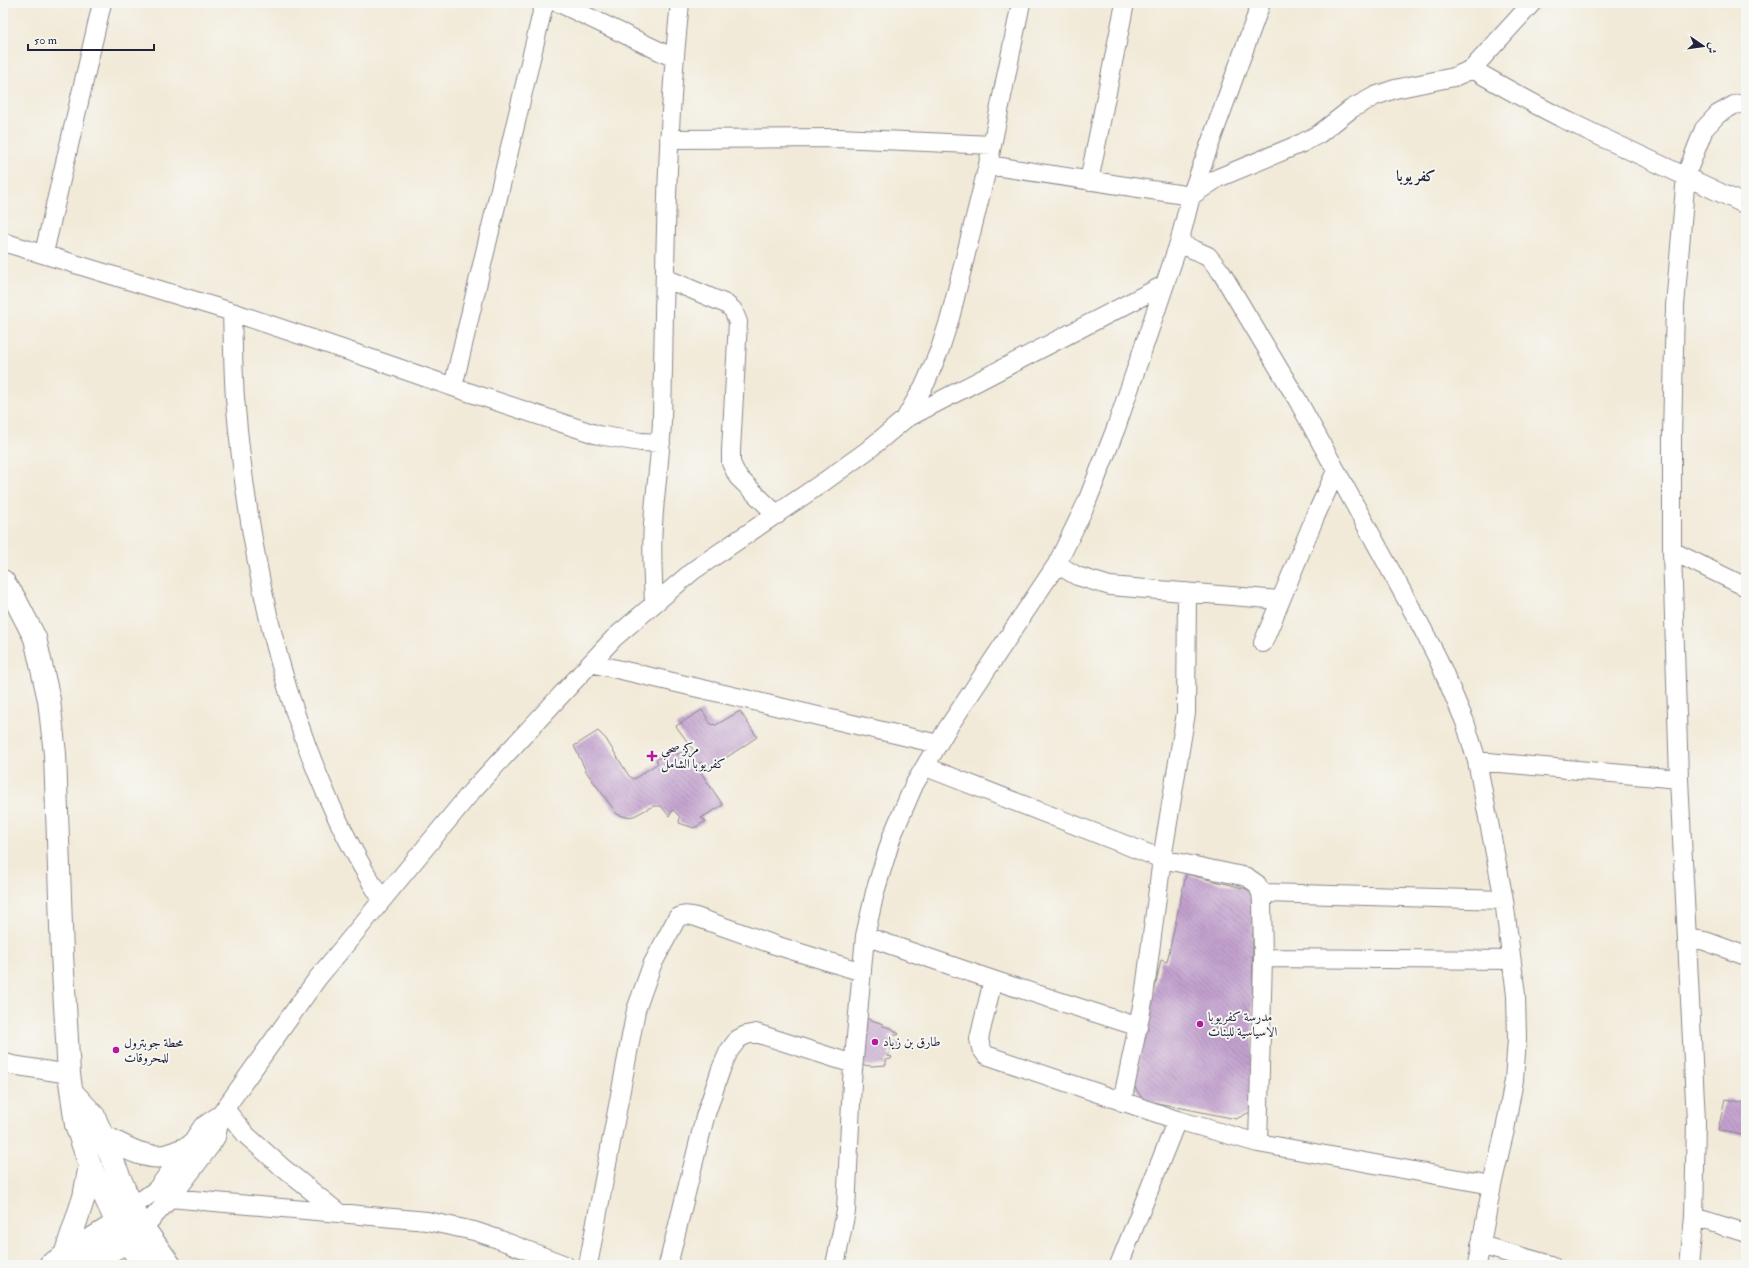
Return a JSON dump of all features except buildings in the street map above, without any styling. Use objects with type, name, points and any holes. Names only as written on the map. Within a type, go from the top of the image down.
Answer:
[{"type":"main road","points":[[3,581],[15,599],[35,638],[49,700],[55,754],[62,954],[70,1083],[76,1126],[90,1165],[117,1223],[127,1242],[144,1265]]},
{"type":"main road","points":[[70,1083],[94,1116],[132,1207],[143,1227],[170,1265]]},
{"type":"main road","points":[[101,1135],[138,1154],[166,1156],[188,1148]]},
{"type":"main road","points":[[58,1260],[84,1197],[90,1165]]},
{"type":"main road","points":[[58,1260],[117,1223],[132,1207]]},
{"type":"main road","points":[[84,1265],[127,1242],[143,1227]]},
{"type":"street","points":[[44,253],[102,3]]},
{"type":"street","points":[[453,387],[543,8],[547,3]]},
{"type":"street","points":[[559,3],[674,58]]},
{"type":"street","points":[[654,603],[652,564],[653,525],[662,443],[669,139],[674,58],[680,3]]},
{"type":"street","points":[[905,419],[926,382],[940,349],[970,243],[988,165],[1021,3]]},
{"type":"street","points":[[1089,181],[1124,3]]},
{"type":"street","points":[[835,1265],[846,1211],[853,1064],[865,936],[875,892],[892,836],[914,785],[926,767],[938,744],[1057,564],[1086,504],[1101,469],[1179,243],[1191,196],[1261,3]]},
{"type":"street","points":[[988,165],[1191,196],[1218,178],[1302,143],[1319,134],[1351,109],[1376,96],[1454,76],[1472,69],[1532,3]]},
{"type":"street","points":[[1472,69],[1517,95],[1571,123],[1686,175],[1746,206]]},
{"type":"street","points":[[1689,1265],[1694,1216],[1696,1121],[1679,779],[1672,551],[1672,436],[1675,306],[1686,175],[1704,129],[1718,114],[1734,106],[1746,103]]},
{"type":"street","points":[[669,139],[839,138],[992,145]]},
{"type":"street","points":[[3,242],[44,253],[232,312],[453,387],[598,434],[641,442],[662,443]]},
{"type":"street","points":[[1179,243],[1208,256],[1221,272],[1293,392],[1438,659],[1465,722],[1477,761],[1504,900],[1516,995],[1517,1039],[1514,1074],[1506,1130],[1492,1185],[1477,1265]]},
{"type":"street","points":[[665,278],[722,302],[733,310],[738,322],[731,463],[738,477],[777,515]]},
{"type":"street","points":[[132,1207],[156,1190],[202,1127],[223,1111],[317,979],[472,791],[614,638],[694,570],[777,515],[856,459],[905,419],[1164,285]]},
{"type":"street","points":[[232,312],[235,397],[244,484],[259,575],[285,682],[312,759],[337,822],[360,866],[382,900]]},
{"type":"street","points":[[1263,643],[1315,517],[1336,471]]},
{"type":"street","points":[[1672,551],[1746,587]]},
{"type":"street","points":[[1057,564],[1077,576],[1110,586],[1280,600]]},
{"type":"street","points":[[1122,1102],[1139,1027],[1151,953],[1162,859],[1186,713],[1187,592]]},
{"type":"street","points":[[591,663],[938,744]]},
{"type":"street","points":[[1477,761],[1679,779]]},
{"type":"street","points":[[926,767],[1162,859],[1247,877],[1257,884],[1261,893],[1263,958],[1258,1143]]},
{"type":"street","points":[[1261,893],[1504,900]]},
{"type":"street","points":[[588,1265],[636,1010],[652,965],[677,918],[687,914],[775,945],[862,972]]},
{"type":"street","points":[[865,936],[993,980],[1139,1027]]},
{"type":"street","points":[[1688,938],[1706,941],[1746,956]]},
{"type":"street","points":[[1263,958],[1511,960]]},
{"type":"street","points":[[993,980],[979,1039],[981,1048],[986,1055],[1177,1120],[1258,1143],[1492,1185]]},
{"type":"street","points":[[668,1265],[712,1094],[729,1051],[738,1039],[746,1035],[756,1033],[853,1064]]},
{"type":"street","points":[[3,1062],[70,1083]]},
{"type":"street","points":[[143,1227],[158,1213],[216,1137],[223,1111]]},
{"type":"street","points":[[223,1111],[246,1135],[283,1168],[339,1213]]},
{"type":"street","points":[[1119,1265],[1177,1120]]},
{"type":"street","points":[[170,1198],[428,1221],[450,1225],[498,1239],[565,1265]]},
{"type":"street","points":[[1694,1216],[1746,1233]]},
{"type":"street","points":[[1480,1244],[1551,1265]]},
{"type":"place","name":"مركز صحي كفريوبا الشامل","points":[[652,756]]},
{"type":"place","name":"مدرسة كفريوبا الاسياسية للبنات","points":[[1200,1024]]},
{"type":"place","name":"طارق بن زياد","points":[[875,1042]]},
{"type":"place","name":"محطة جوبترول للمحروقات","points":[[116,1050]]},
{"type":"district","name":"كفر يوبا","points":[[1416,176]]}]
